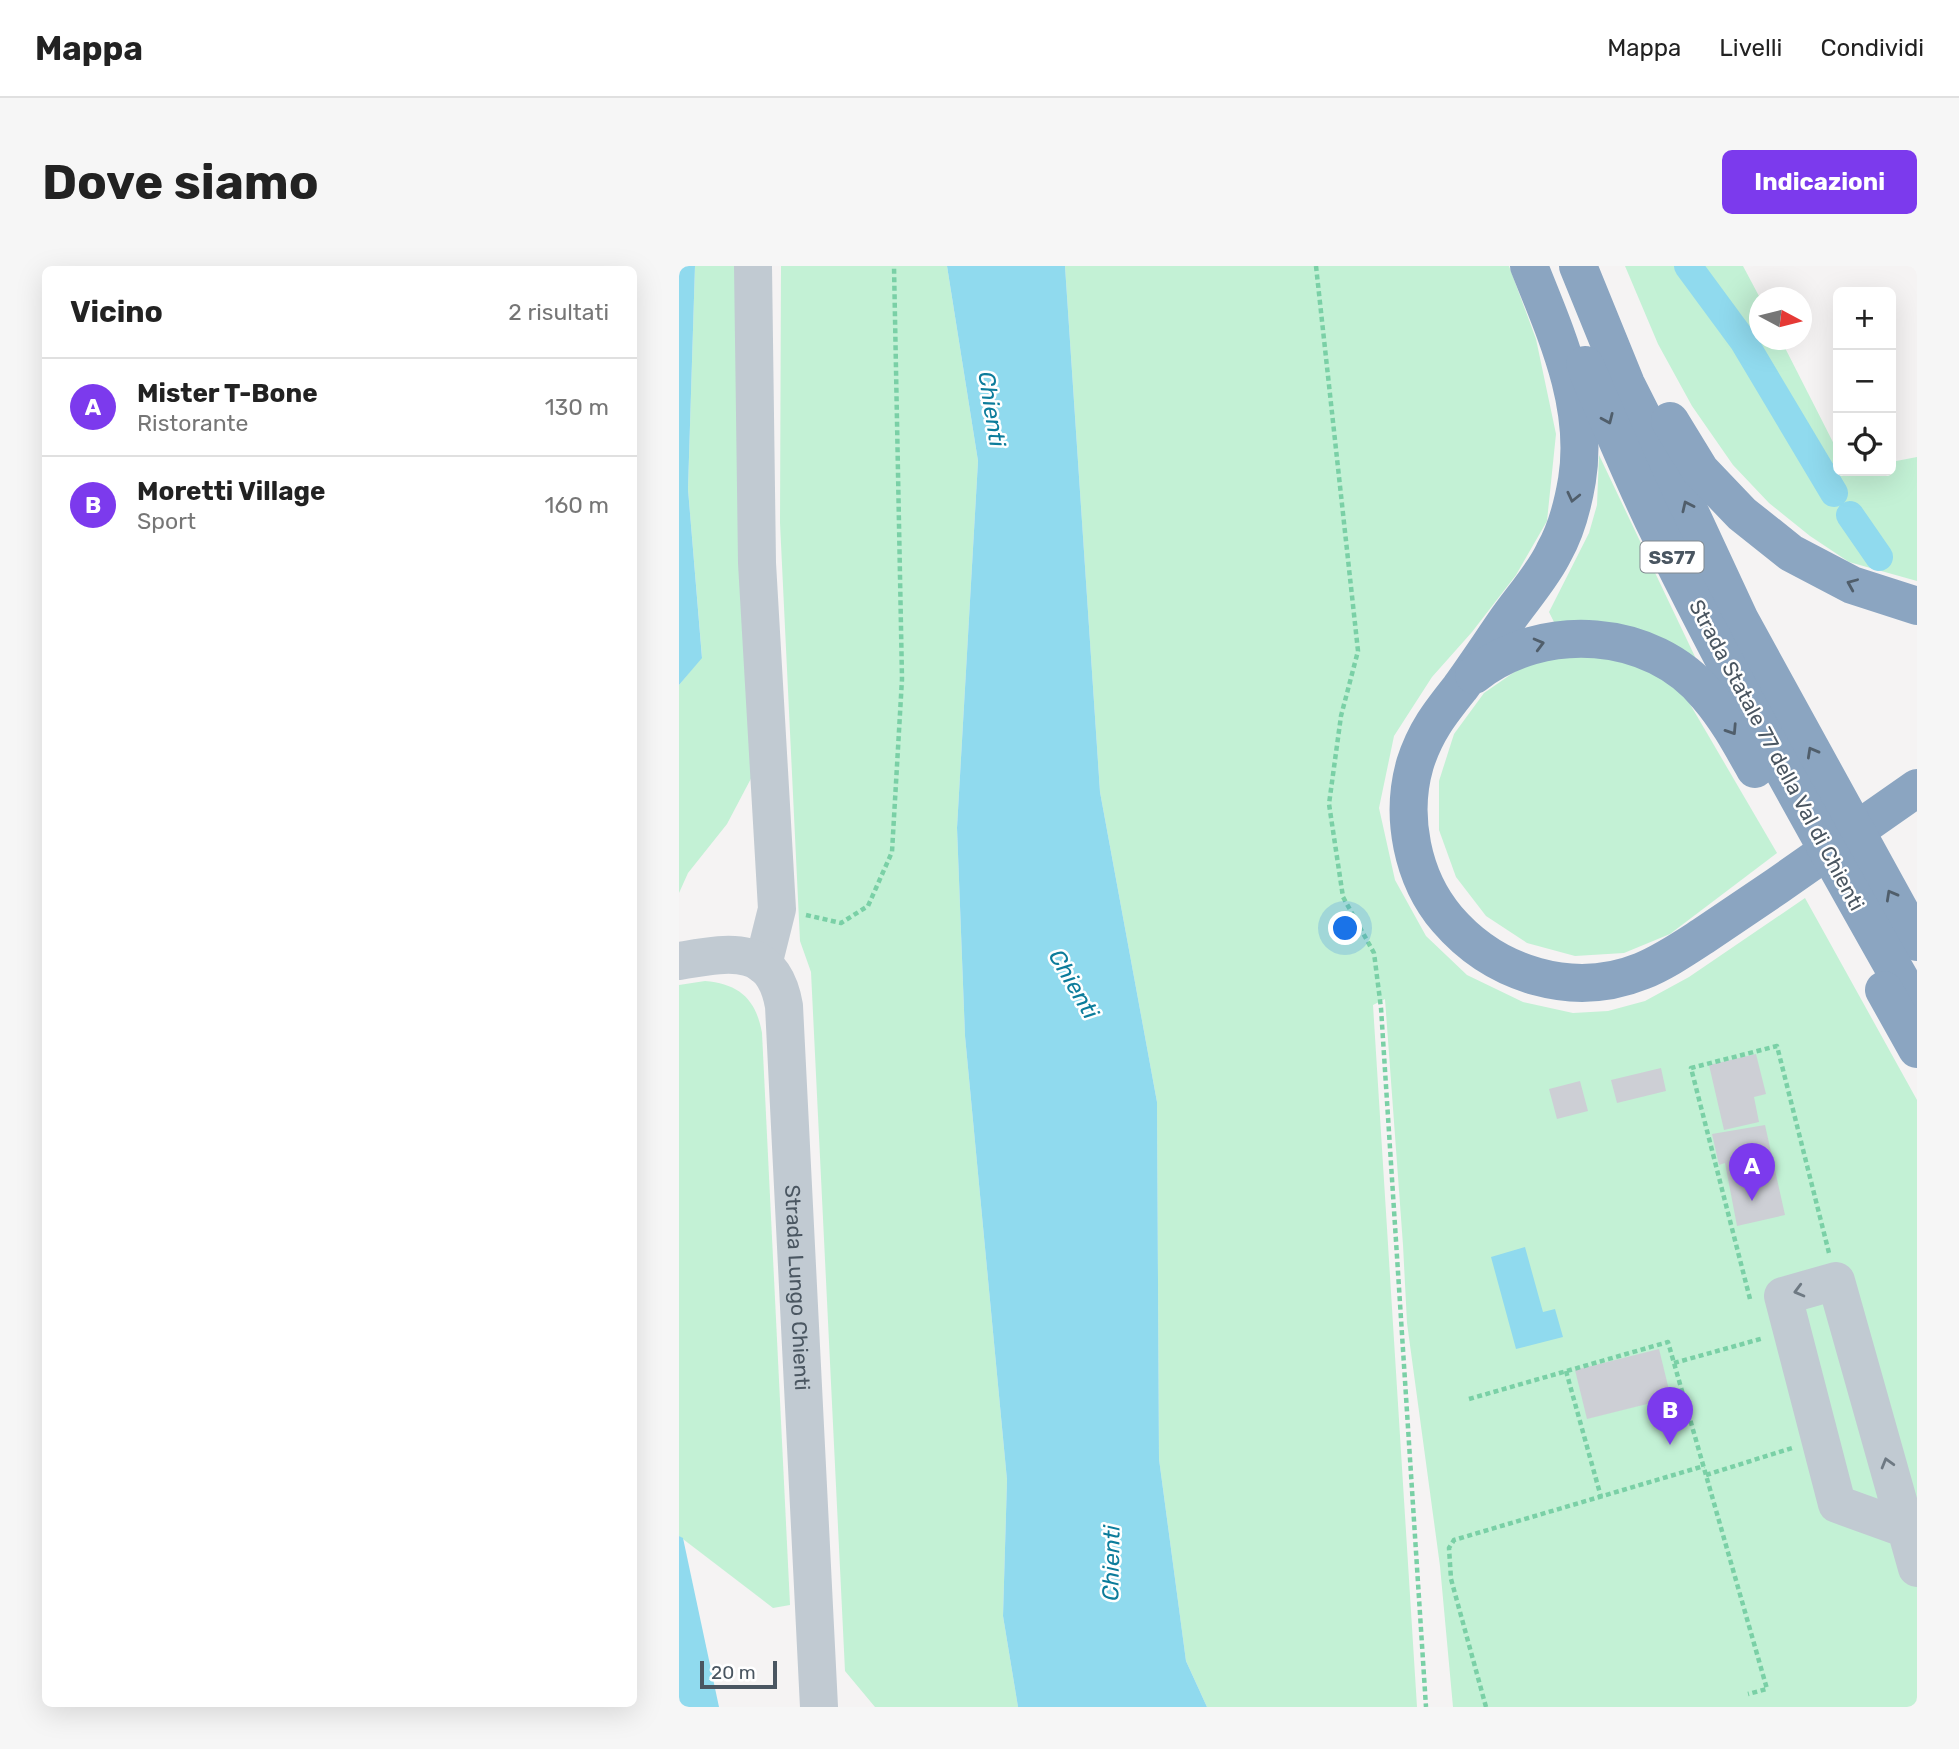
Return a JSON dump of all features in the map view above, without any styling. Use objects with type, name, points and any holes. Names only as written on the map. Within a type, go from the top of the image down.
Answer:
[{"type":"highway","points":[[1529,266],[1569,372],[1578,412],[1577,478],[1569,514],[1554,554],[1434,720],[1422,743],[1412,780],[1409,823],[1420,874],[1442,913],[1475,947],[1513,969],[1574,983],[1613,980],[1665,960],[1756,901],[1916,789]]},
{"type":"highway","name":"Strada Statale 77 della Val di Chienti","points":[[1544,266],[1658,530],[1820,839],[1917,1009]]},
{"type":"highway","name":"Strada Statale 77 della Val di Chienti","points":[[1578,266],[1626,384],[1681,493],[1740,620],[1917,942]]},
{"type":"highway","points":[[1599,266],[1622,324],[1663,407],[1700,470],[1742,514],[1791,553],[1852,585],[1917,606]]},
{"type":"highway","points":[[1459,688],[1492,662],[1515,651],[1538,643],[1573,638],[1605,640],[1630,646],[1654,654],[1687,676],[1708,695],[1731,727],[1917,1049]]},
{"type":"street","points":[[679,961],[727,954],[742,955],[763,965],[777,909],[757,563],[753,266]]},
{"type":"street","name":"Strada Lungo Chienti","points":[[763,965],[779,984],[784,1006],[818,1707]]},
{"type":"street","points":[[1906,1529],[1837,1504],[1787,1313],[1836,1281],[1906,1529],[1917,1568]]},
{"type":"path","points":[[777,909],[841,923],[868,906],[892,852],[902,679],[894,266]]},
{"type":"path","points":[[1316,266],[1358,651],[1341,716],[1329,804],[1343,897],[1374,953],[1381,1008],[1426,1707]]},
{"type":"path","points":[[1787,1313],[1751,1304],[1691,1068],[1777,1046],[1836,1281]]},
{"type":"path","points":[[1674,1363],[1787,1313]]},
{"type":"path","points":[[1469,1399],[1668,1342],[1767,1689],[1748,1694]]},
{"type":"path","points":[[1566,1371],[1601,1497]]},
{"type":"path","points":[[1706,1475],[1820,1439]]},
{"type":"path","points":[[1486,1707],[1451,1578],[1449,1548],[1454,1540],[1704,1466]]},
{"type":"green space","points":[[695,266],[740,266],[756,769],[727,824],[688,873],[679,893],[679,685],[702,657],[688,489]]},
{"type":"green space","points":[[781,266],[947,266],[978,461],[957,828],[965,1036],[1007,1480],[1003,1616],[1018,1707],[875,1707],[845,1671],[811,972],[800,941],[780,523]]},
{"type":"green space","points":[[1065,266],[1509,266],[1536,339],[1556,434],[1547,521],[1516,575],[1472,632],[1432,677],[1394,736],[1379,808],[1395,880],[1426,936],[1467,975],[1523,1002],[1573,1013],[1608,1011],[1645,1001],[1689,977],[1805,898],[1917,1100],[1917,1707],[1453,1707],[1440,1566],[1407,1323],[1385,999],[1373,1005],[1417,1707],[1207,1707],[1186,1661],[1159,1459],[1157,1102],[1100,792]]},
{"type":"green space","points":[[1625,266],[1743,266],[1754,287],[1749,287],[1749,350],[1786,350],[1833,442],[1833,476],[1896,476],[1896,461],[1917,457],[1917,581],[1849,562],[1810,536],[1769,503],[1733,465],[1692,406],[1658,344]]},
{"type":"green space","points":[[1599,455],[1698,663],[1556,626],[1549,612],[1589,533],[1597,505]]},
{"type":"green space","points":[[1576,651],[1673,675],[1777,853],[1670,934],[1624,953],[1575,956],[1527,943],[1486,916],[1456,877],[1439,830],[1439,781],[1454,734],[1484,693],[1526,664]]},
{"type":"green space","points":[[705,981],[727,986],[744,995],[755,1011],[762,1033],[790,1605],[773,1608],[679,1536],[679,985]]},
{"type":"water","points":[[679,266],[695,266],[688,489],[702,658],[679,685]]},
{"type":"water","name":"Chienti","points":[[947,266],[1065,266],[1100,792],[1157,1102],[1159,1459],[1186,1661],[1207,1707],[1018,1707],[1003,1616],[1007,1480],[965,1036],[957,828],[978,461]]},
{"type":"water","points":[[1525,1247],[1543,1312],[1555,1309],[1563,1337],[1516,1349],[1491,1257]]},
{"type":"water","points":[[679,1536],[683,1538],[719,1707],[679,1707]]},
{"type":"building","points":[[1756,1054],[1766,1094],[1754,1097],[1759,1122],[1724,1130],[1709,1065]]},
{"type":"building","points":[[1661,1068],[1666,1091],[1617,1103],[1611,1080]]},
{"type":"building","points":[[1580,1081],[1588,1111],[1557,1119],[1549,1089]]},
{"type":"building","points":[[1765,1125],[1785,1215],[1737,1226],[1725,1163],[1719,1165],[1712,1134]]},
{"type":"building","points":[[1659,1349],[1671,1398],[1587,1419],[1575,1370]]},
{"type":"waterway","points":[[1688,266],[1744,342],[1834,493]]},
{"type":"waterway","points":[[1850,515],[1879,557]]},
{"type":"place","name":"Mister T-Bone","points":[[1752,1201]]},
{"type":"place","name":"Moretti Village","points":[[1670,1445]]}]
